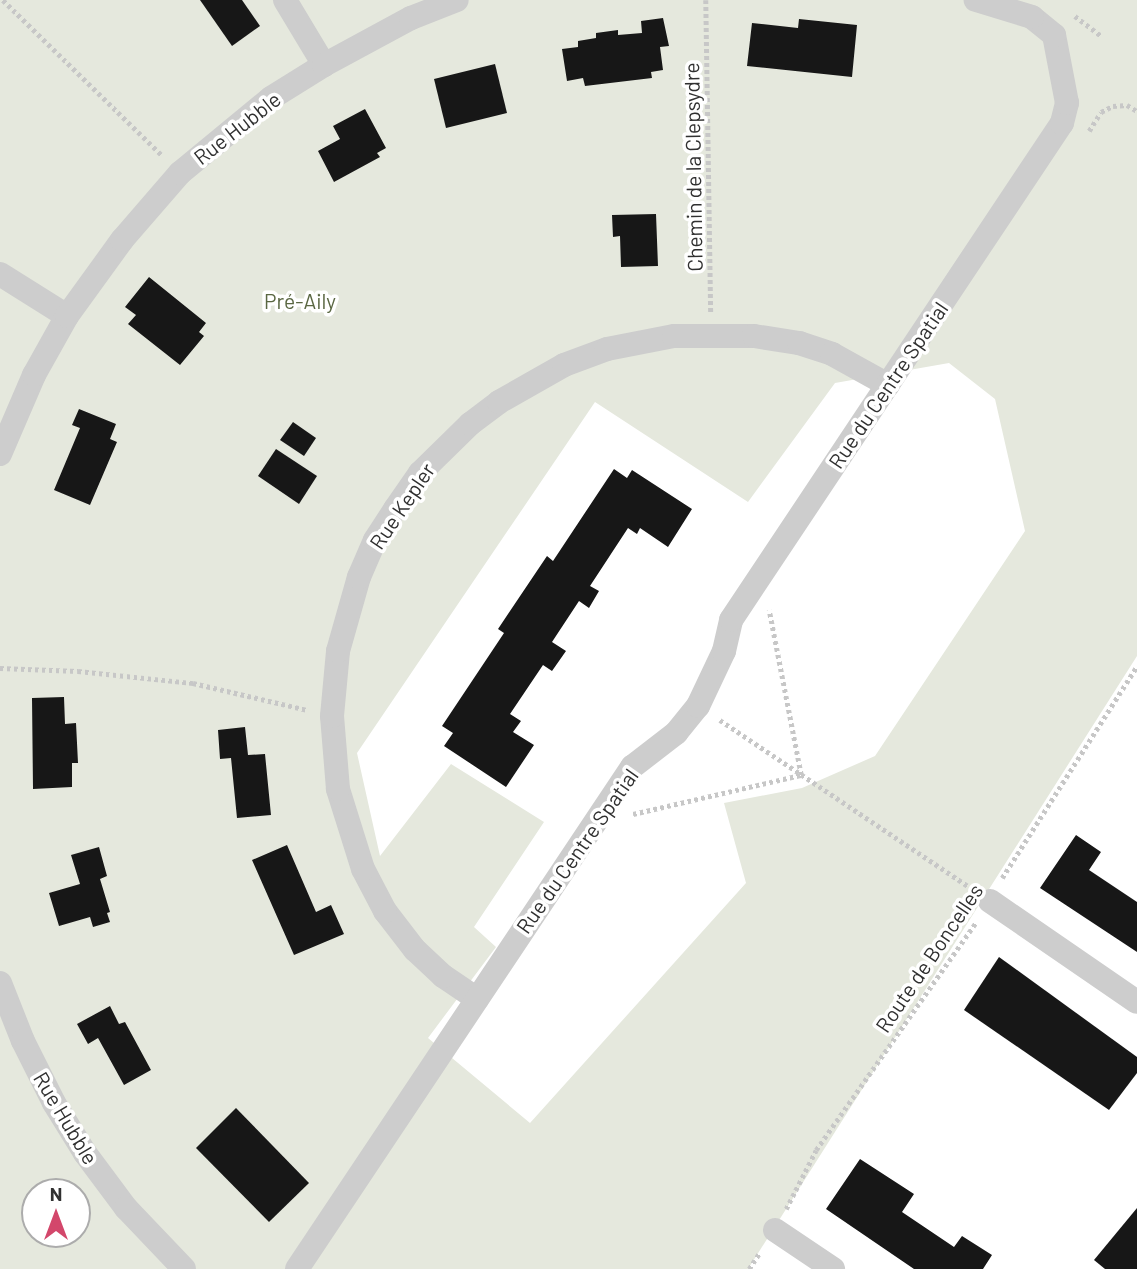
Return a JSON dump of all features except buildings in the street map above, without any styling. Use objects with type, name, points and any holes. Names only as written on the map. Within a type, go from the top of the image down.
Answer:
[{"type":"street","points":[[285,0],[324,65]]},
{"type":"street","name":"Rue Hubble","points":[[0,454],[34,375],[67,316],[122,240],[180,173],[271,98],[324,65],[411,18],[457,0]]},
{"type":"street","points":[[976,0],[1036,9]]},
{"type":"street","name":"Rue du Centre Spatial","points":[[297,1269],[632,767],[667,742],[698,706],[724,652],[731,620],[1062,123],[1067,103],[1054,35],[1036,9]]},
{"type":"street","points":[[0,274],[67,316]]},
{"type":"street","name":"Rue Kepler","points":[[477,999],[443,976],[415,950],[386,911],[363,869],[338,789],[332,716],[338,652],[347,611],[359,577],[376,540],[395,509],[420,473],[447,444],[499,402],[564,365],[642,341],[711,334],[799,343],[832,354],[888,385]]},
{"type":"street","points":[[990,901],[1137,1002]]},
{"type":"street","name":"Rue Hubble","points":[[0,983],[23,1041],[54,1103],[85,1153],[126,1208],[184,1269]]},
{"type":"street","points":[[775,1230],[832,1269]]},
{"type":"path","points":[[3,0],[180,173]]},
{"type":"path","name":"Chemin de la Clepsydre","points":[[706,0],[711,334]]},
{"type":"path","points":[[1073,15],[1102,36]]},
{"type":"path","points":[[775,601],[769,610],[801,775]]},
{"type":"path","name":"Route de Boncelles","points":[[749,1269],[775,1230],[816,1150],[990,901],[1019,847],[1137,666]]},
{"type":"path","points":[[0,668],[78,671],[193,683],[332,716]]},
{"type":"path","points":[[698,706],[990,901]]},
{"type":"path","points":[[627,822],[634,812],[801,775]]},
{"type":"green space","name":"Pré-Aily","points":[[0,0],[1137,0],[1137,656],[748,1269],[0,1269]],"holes":[[[949,363],[995,399],[1025,531],[875,756],[802,788],[724,803],[746,883],[530,1123],[428,1038],[496,947],[474,927],[544,822],[451,764],[380,856],[357,753],[595,402],[748,502],[835,383]]]}]
